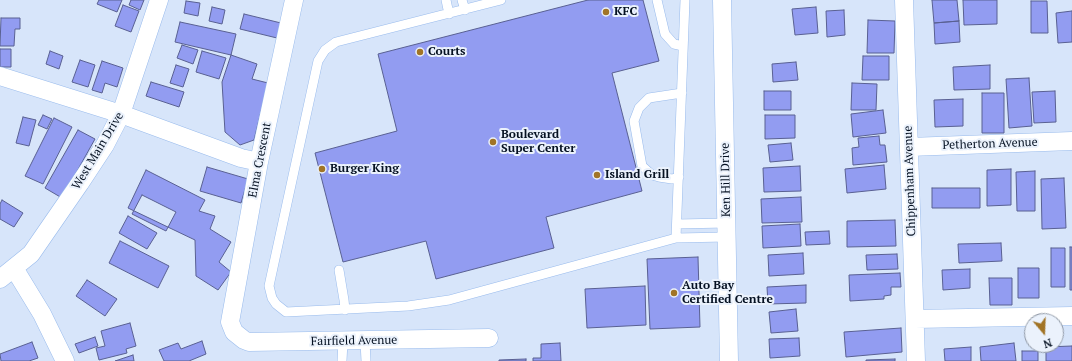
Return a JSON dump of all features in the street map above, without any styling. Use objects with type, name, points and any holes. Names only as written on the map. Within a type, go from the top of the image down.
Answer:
[{"type":"street","name":"West Main Drive","points":[[0,279],[31,254],[105,145],[121,114],[159,0]]},
{"type":"street","name":"Elma Crescent","points":[[230,322],[259,162],[294,0]]},
{"type":"street","name":"Ken Hill Drive","points":[[722,0],[729,361]]},
{"type":"street","name":"Chippenham Avenue","points":[[904,0],[916,361]]},
{"type":"street","points":[[0,76],[121,114],[241,158],[259,162]]},
{"type":"street","name":"Petherton Avenue","points":[[908,147],[1072,141]]},
{"type":"street","points":[[14,268],[42,314],[65,361]]},
{"type":"street","points":[[915,318],[1072,316]]},
{"type":"street","name":"Fairfield Avenue","points":[[230,322],[234,332],[239,337],[249,342],[489,338]]},
{"type":"lane","points":[[446,0],[449,14]]},
{"type":"lane","points":[[462,0],[464,10]]},
{"type":"lane","points":[[501,0],[336,42],[325,50],[318,61],[269,286],[270,292],[276,304],[286,312],[408,306],[449,300],[676,238],[727,230]]},
{"type":"lane","points":[[657,0],[665,34],[674,44],[683,46]]},
{"type":"lane","points":[[676,238],[685,0]]},
{"type":"lane","points":[[679,177],[672,179],[652,175],[642,166],[634,121],[639,108],[649,98],[682,93]]},
{"type":"lane","points":[[676,224],[727,230]]},
{"type":"lane","points":[[339,270],[345,310]]},
{"type":"lane","points":[[342,361],[343,341]]},
{"type":"lane","points":[[365,341],[366,361]]},
{"type":"building","points":[[99,0],[122,0],[117,12],[97,4]]},
{"type":"building","points":[[131,0],[144,0],[140,10],[129,5]]},
{"type":"building","name":"Boulevard Super Center","points":[[588,0],[643,0],[659,61],[612,73],[642,191],[546,217],[554,248],[436,279],[426,241],[343,262],[315,153],[397,131],[378,54]]},
{"type":"building","points":[[932,0],[957,0],[959,21],[934,23]]},
{"type":"building","points":[[963,0],[997,0],[997,24],[964,25]]},
{"type":"building","points":[[186,1],[200,3],[198,16],[184,13]]},
{"type":"building","points":[[1031,1],[1047,1],[1048,33],[1031,33]]},
{"type":"building","points":[[123,5],[139,11],[131,32],[115,26]]},
{"type":"building","points":[[212,7],[225,10],[222,24],[209,21]]},
{"type":"building","points":[[816,7],[818,33],[795,35],[792,9]]},
{"type":"building","points":[[844,10],[845,35],[827,37],[826,11]]},
{"type":"building","points":[[1072,11],[1072,42],[1058,43],[1056,13]]},
{"type":"building","points":[[244,14],[281,23],[277,38],[240,29]]},
{"type":"building","points":[[1,18],[20,18],[20,29],[15,29],[14,46],[0,46]]},
{"type":"building","points":[[868,20],[895,21],[894,53],[867,53]]},
{"type":"building","points":[[959,21],[960,42],[935,44],[934,23]]},
{"type":"building","points":[[180,22],[236,34],[231,55],[175,42]]},
{"type":"building","points":[[182,45],[198,50],[193,64],[177,58]]},
{"type":"building","points":[[0,49],[11,49],[11,67],[0,67]]},
{"type":"building","points":[[50,51],[63,56],[59,69],[46,64]]},
{"type":"building","points":[[202,51],[226,58],[219,79],[196,72]]},
{"type":"building","points":[[231,55],[257,64],[252,79],[268,83],[254,140],[240,145],[225,132],[222,82]]},
{"type":"building","points":[[863,56],[889,56],[889,80],[862,80]]},
{"type":"building","points":[[80,60],[95,65],[88,87],[72,82]]},
{"type":"building","points":[[102,61],[123,68],[117,87],[105,83],[102,93],[92,90]]},
{"type":"building","points":[[796,62],[798,80],[773,82],[772,64]]},
{"type":"building","points":[[176,65],[189,69],[183,87],[170,83]]},
{"type":"building","points":[[990,65],[990,89],[954,90],[953,67]]},
{"type":"building","points":[[1029,78],[1032,126],[1009,128],[1006,79]]},
{"type":"building","points":[[151,82],[184,92],[179,107],[146,96]]},
{"type":"building","points":[[852,83],[877,84],[876,110],[851,110]]},
{"type":"building","points":[[764,91],[791,91],[791,110],[764,110]]},
{"type":"building","points":[[1055,91],[1056,122],[1034,123],[1032,92]]},
{"type":"building","points":[[982,93],[1004,93],[1004,133],[982,133]]},
{"type":"building","points":[[963,99],[963,126],[935,127],[934,100]]},
{"type":"building","points":[[883,110],[886,133],[853,137],[851,114]]},
{"type":"building","points":[[43,115],[52,119],[47,129],[38,125]]},
{"type":"building","points":[[765,115],[795,115],[795,138],[765,139]]},
{"type":"building","points":[[23,117],[36,120],[29,146],[16,143]]},
{"type":"building","points":[[54,118],[72,127],[43,184],[25,176]]},
{"type":"building","points":[[78,130],[95,139],[62,198],[45,188]]},
{"type":"building","points":[[879,136],[880,145],[885,145],[887,162],[853,165],[852,148],[859,147],[858,138]]},
{"type":"building","points":[[791,143],[793,160],[770,162],[768,145]]},
{"type":"building","points":[[884,165],[886,189],[847,193],[845,169]]},
{"type":"building","points":[[800,166],[801,191],[764,192],[763,168]]},
{"type":"building","points":[[207,167],[248,179],[241,203],[200,191]]},
{"type":"building","points":[[1011,169],[1011,205],[987,206],[987,170]]},
{"type":"building","points":[[146,170],[205,200],[199,211],[215,216],[210,229],[231,242],[219,262],[231,272],[218,290],[196,276],[195,240],[128,208]]},
{"type":"building","points":[[1035,171],[1035,211],[1017,211],[1016,172]]},
{"type":"building","points":[[1064,178],[1066,228],[1042,229],[1041,179]]},
{"type":"building","points":[[932,188],[980,188],[980,208],[932,208]]},
{"type":"building","points":[[142,195],[176,212],[166,231],[132,214]]},
{"type":"building","points":[[801,197],[802,222],[762,223],[761,199]]},
{"type":"building","points":[[2,200],[23,213],[14,227],[0,219],[0,204]]},
{"type":"building","points":[[128,216],[157,233],[147,249],[119,233]]},
{"type":"building","points":[[895,220],[896,246],[847,247],[847,221]]},
{"type":"building","points":[[800,224],[801,246],[763,248],[762,226]]},
{"type":"building","points":[[829,231],[830,244],[806,245],[805,232]]},
{"type":"building","points":[[120,241],[169,266],[158,288],[109,263]]},
{"type":"building","points":[[1001,243],[1002,261],[959,263],[958,244]]},
{"type":"building","points":[[1070,247],[1072,247],[1072,290],[1070,290]]},
{"type":"building","points":[[1051,248],[1065,248],[1065,287],[1051,287]]},
{"type":"building","points":[[803,253],[804,274],[769,276],[768,255]]},
{"type":"building","points":[[897,254],[898,269],[867,270],[866,255]]},
{"type":"building","name":"Auto Bay Certified Centre","points":[[698,257],[700,327],[650,329],[647,259]]},
{"type":"building","points":[[1018,268],[1039,268],[1039,298],[1018,298]]},
{"type":"building","points":[[970,269],[970,288],[943,290],[942,270]]},
{"type":"building","points":[[900,273],[901,287],[891,287],[891,295],[884,296],[884,299],[850,301],[849,275]]},
{"type":"building","points":[[989,278],[1012,278],[1012,305],[990,305]]},
{"type":"building","points":[[87,280],[117,299],[105,316],[76,296]]},
{"type":"building","points":[[806,285],[806,303],[768,304],[767,287]]},
{"type":"building","points":[[645,286],[646,325],[587,328],[585,289]]},
{"type":"building","points":[[796,309],[798,331],[771,333],[769,312]]},
{"type":"building","points":[[130,323],[136,346],[126,349],[127,353],[99,360],[96,348],[105,346],[101,331]]},
{"type":"building","points":[[901,328],[902,352],[846,357],[844,332]]},
{"type":"building","points":[[95,337],[98,346],[79,353],[75,344]]},
{"type":"building","points":[[799,338],[800,356],[770,358],[769,339]]},
{"type":"building","points":[[202,341],[206,354],[189,361],[164,361],[159,350],[178,343],[181,349]]},
{"type":"building","points":[[32,342],[38,358],[29,361],[1,361],[0,354]]},
{"type":"building","points":[[560,343],[561,361],[533,361],[533,358],[541,358],[541,344]]},
{"type":"building","points":[[1014,343],[1016,361],[981,361],[980,347]]},
{"type":"building","points":[[1064,346],[1072,346],[1072,361],[1046,361],[1046,353],[1064,353]]},
{"type":"building","points":[[971,347],[971,361],[945,361],[944,349]]},
{"type":"building","points":[[1022,351],[1024,351],[1024,353],[1038,353],[1038,361],[1022,361]]},
{"type":"building","points":[[133,355],[134,361],[115,361]]},
{"type":"building","points":[[526,359],[526,361],[499,361],[499,360]]},
{"type":"building","points":[[895,359],[895,361],[866,361],[866,360]]},
{"type":"place","name":"KFC","points":[[606,12]]},
{"type":"place","name":"Courts","points":[[420,52]]},
{"type":"place","name":"Boulevard Super Center","points":[[493,142]]},
{"type":"place","name":"Burger King","points":[[322,169]]},
{"type":"place","name":"Island Grill","points":[[597,175]]},
{"type":"place","name":"Auto Bay Certified Centre","points":[[674,293]]}]
